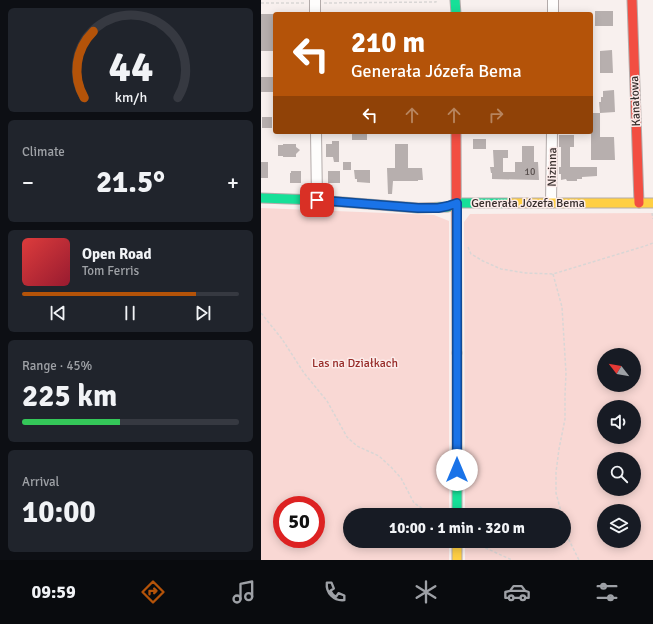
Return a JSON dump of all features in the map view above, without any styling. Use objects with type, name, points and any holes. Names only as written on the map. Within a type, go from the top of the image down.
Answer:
[{"type":"street","points":[[455,0],[456,12]]},
{"type":"street","points":[[553,0],[553,12]]},
{"type":"street","name":"Kanałowa","points":[[632,0],[639,203]]},
{"type":"street","points":[[315,1],[315,12]]},
{"type":"street","points":[[316,134],[317,200]]},
{"type":"street","points":[[456,134],[457,508]]},
{"type":"street","name":"Nizinna","points":[[551,203],[552,134]]},
{"type":"street","name":"Generała Józefa Bema","points":[[261,198],[317,200],[418,208],[438,208],[457,203],[653,203]]},
{"type":"street","points":[[457,548],[457,560]]},
{"type":"path","points":[[261,3],[315,1],[436,2],[436,0]]},
{"type":"path","points":[[468,246],[471,254],[501,269],[526,273],[553,274],[653,243]]},
{"type":"path","points":[[553,274],[562,307],[566,373],[565,419],[556,472],[556,493],[560,508]]},
{"type":"path","points":[[261,313],[282,339],[304,372],[327,401],[347,437],[357,446],[379,456],[391,467],[401,478],[414,503],[422,508]]},
{"type":"path","points":[[571,544],[579,560]]},
{"type":"path","points":[[486,548],[512,560]]},
{"type":"green space","name":"Las na Działkach","points":[[261,208],[434,215],[449,221],[449,508],[343,508],[343,548],[449,548],[449,560],[261,560]]},
{"type":"green space","points":[[653,213],[653,560],[465,560],[465,548],[571,548],[571,508],[465,508],[464,222],[470,214]]},
{"type":"building","points":[[595,11],[613,11],[613,26],[595,26]]},
{"type":"building","points":[[261,14],[273,14],[273,51],[261,51]]},
{"type":"building","points":[[612,50],[613,73],[600,73],[600,51]]},
{"type":"building","points":[[261,77],[273,77],[273,92],[261,92]]},
{"type":"building","points":[[614,90],[615,112],[600,113],[599,102],[601,102],[601,97],[603,97],[603,91]]},
{"type":"building","points":[[593,113],[600,113],[600,137],[614,137],[615,160],[591,160]]},
{"type":"building","points":[[262,117],[272,117],[272,128],[262,128]]},
{"type":"building","points":[[352,134],[367,134],[367,140],[352,140]]},
{"type":"building","points":[[559,135],[574,135],[574,147],[570,147],[570,167],[597,167],[597,176],[582,177],[582,179],[577,179],[577,181],[567,181],[566,179],[561,180],[561,174],[559,174],[559,167],[561,167],[561,147],[559,147]]},
{"type":"building","points":[[473,139],[486,139],[486,149],[473,149]]},
{"type":"building","points":[[332,141],[339,141],[339,162],[334,162],[333,157],[326,157],[326,144],[332,144]]},
{"type":"building","points":[[296,144],[296,147],[300,150],[296,154],[296,157],[278,156],[278,145]]},
{"type":"building","points":[[395,144],[408,144],[408,168],[422,168],[423,180],[393,181],[392,194],[388,194],[387,168],[395,168]]},
{"type":"building","points":[[522,146],[534,146],[534,162],[538,162],[539,180],[492,179],[490,167],[494,167],[493,150],[508,150],[508,158],[503,158],[503,172],[515,172],[515,162],[522,162]]},
{"type":"building","points":[[261,162],[268,162],[268,178],[261,178]]},
{"type":"building","points":[[343,162],[351,162],[351,170],[343,170]]},
{"type":"building","points":[[354,170],[370,170],[370,183],[357,182],[357,179],[355,179]]},
{"type":"building","points":[[291,171],[301,171],[301,183],[290,183]]},
{"type":"building","points":[[328,171],[340,171],[340,183],[328,183]]},
{"type":"traffic: fast","points":[[455,0],[456,12]]},
{"type":"traffic: fast","points":[[261,198],[317,200],[418,208],[448,207],[457,203],[510,203]]},
{"type":"traffic: fast","points":[[457,353],[457,508]]},
{"type":"traffic: slow","points":[[510,203],[653,203]]},
{"type":"traffic: slow","points":[[457,548],[457,560]]},
{"type":"traffic: jam","points":[[632,0],[639,203]]},
{"type":"traffic: jam","points":[[456,134],[457,353]]},
{"type":"route","points":[[317,200],[418,208],[438,208],[457,203],[457,470]]}]
